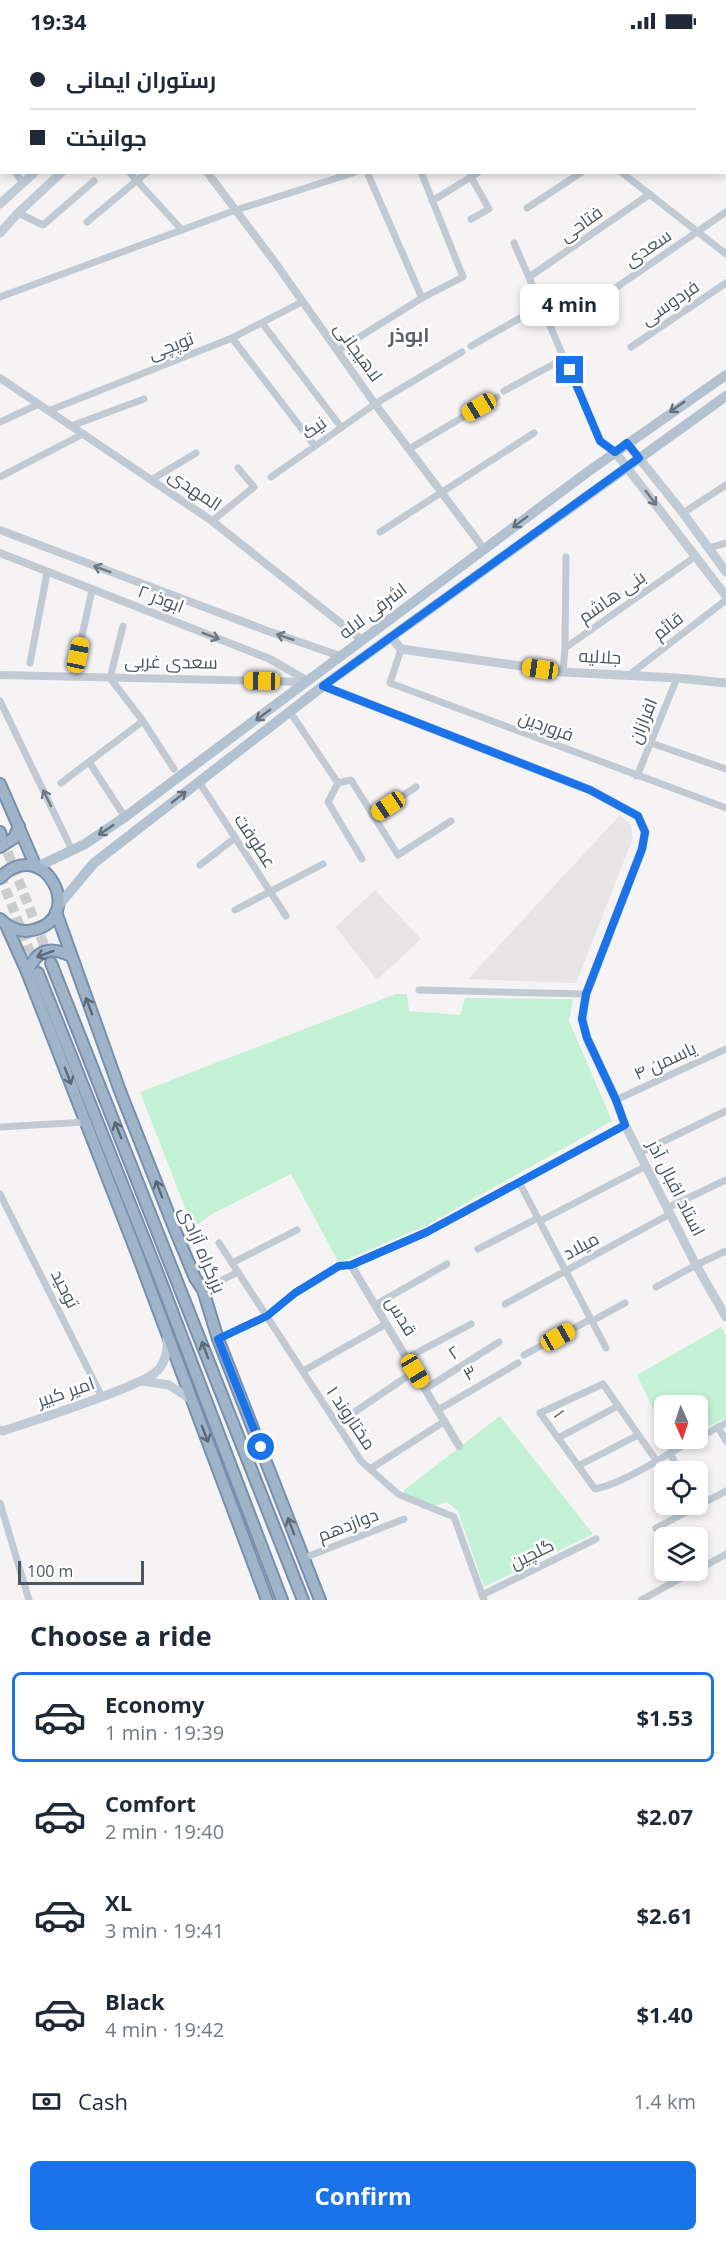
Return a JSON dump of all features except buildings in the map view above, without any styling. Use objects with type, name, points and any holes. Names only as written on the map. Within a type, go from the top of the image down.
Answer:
[{"type":"highway","points":[[0,784],[36,867]]},
{"type":"highway","points":[[0,847],[14,838],[19,826]]},
{"type":"highway","points":[[0,878],[15,867],[26,865],[36,867]]},
{"type":"highway","name":"بزرگراه آزادی","points":[[36,867],[53,879],[57,888],[57,909],[71,956],[113,1072],[175,1230],[195,1278],[203,1290],[218,1339],[320,1600]]},
{"type":"highway","points":[[2,921],[15,930],[25,932],[35,930],[45,926],[57,909]]},
{"type":"highway","points":[[2,921],[33,973],[156,1269],[282,1600]]},
{"type":"highway","points":[[71,956],[59,950],[45,951],[33,959],[33,973],[86,1122],[154,1296],[267,1600]]},
{"type":"highway","name":"بزرگراه آزادی","points":[[51,963],[303,1600]]},
{"type":"highway","points":[[175,1230],[172,1264],[195,1278]]},
{"type":"highway","points":[[138,1256],[156,1269]]},
{"type":"highway","points":[[154,1296],[156,1269]]},
{"type":"main road","points":[[0,203],[33,174]]},
{"type":"main road","points":[[0,233],[60,174]]},
{"type":"main road","name":"اشرفی لاله","points":[[36,867],[86,844],[125,817],[627,443],[726,375]]},
{"type":"main road","name":"اشرفی لاله","points":[[57,909],[94,863],[323,686],[726,396]]},
{"type":"main road","points":[[627,443],[683,513],[726,572]]},
{"type":"main road","points":[[615,452],[726,598]]},
{"type":"main road","points":[[696,556],[708,548]]},
{"type":"main road","points":[[391,637],[401,649]]},
{"type":"main road","name":"جلالیه","points":[[401,649],[563,672],[726,683]]},
{"type":"main road","name":"استاد اقبال آذر","points":[[323,686],[590,790],[638,816],[645,832],[642,849],[586,994],[582,1019],[587,1038],[625,1125],[696,1264],[726,1317]]},
{"type":"main road","points":[[142,1381],[162,1365],[166,1352],[167,1334]]},
{"type":"main road","points":[[142,1381],[169,1385],[192,1400]]},
{"type":"main road","name":"امیر کبیر","points":[[0,1430],[3,1431],[102,1397],[142,1381]]},
{"type":"street","points":[[16,174],[23,183]]},
{"type":"street","points":[[131,174],[182,230]]},
{"type":"street","points":[[87,222],[145,174]]},
{"type":"street","name":"لاهیجانی","points":[[209,174],[375,404],[484,549]]},
{"type":"street","points":[[0,297],[236,210],[350,174]]},
{"type":"street","points":[[368,174],[422,298]]},
{"type":"street","points":[[337,351],[422,298],[463,277],[422,174]]},
{"type":"street","points":[[432,201],[476,174]]},
{"type":"street","points":[[527,208],[579,174]]},
{"type":"street","points":[[624,174],[726,254]]},
{"type":"street","points":[[471,177],[489,209],[471,219]]},
{"type":"street","points":[[18,213],[43,225],[94,181]]},
{"type":"street","name":"فتاحی","points":[[529,278],[650,194]]},
{"type":"street","name":"سعدی","points":[[614,290],[726,212]]},
{"type":"street","points":[[514,243],[600,441],[615,452]]},
{"type":"street","name":"فردوسی","points":[[631,347],[726,283]]},
{"type":"street","name":"توپچی","points":[[48,411],[232,338],[302,302]]},
{"type":"street","points":[[471,346],[541,306]]},
{"type":"street","points":[[262,323],[341,427]]},
{"type":"street","points":[[232,338],[315,446]]},
{"type":"street","name":"نیک","points":[[271,477],[375,404],[462,352]]},
{"type":"street","points":[[504,391],[565,358]]},
{"type":"street","name":"المهدی","points":[[0,378],[212,521],[362,640]]},
{"type":"street","points":[[409,449],[497,396]]},
{"type":"street","points":[[71,426],[144,399]]},
{"type":"street","points":[[0,422],[39,404]]},
{"type":"street","points":[[0,477],[83,434]]},
{"type":"street","points":[[380,532],[534,434]]},
{"type":"street","points":[[151,480],[196,453]]},
{"type":"street","points":[[212,521],[254,487],[238,468]]},
{"type":"street","points":[[683,513],[726,484]]},
{"type":"street","points":[[0,530],[340,656]]},
{"type":"street","points":[[708,548],[726,543]]},
{"type":"street","name":"ابوذر ۲","points":[[0,553],[270,659],[307,682]]},
{"type":"street","name":"بنی هاشم","points":[[565,648],[696,556]]},
{"type":"street","points":[[563,672],[566,557]]},
{"type":"street","points":[[30,663],[47,573]]},
{"type":"street","points":[[74,677],[92,590]]},
{"type":"street","name":"قائم","points":[[629,675],[726,598]]},
{"type":"street","points":[[123,626],[110,678],[143,721],[174,769]]},
{"type":"street","name":"فروردین","points":[[401,649],[390,683],[726,808]]},
{"type":"street","name":"سعدی غربی","points":[[0,675],[307,682]]},
{"type":"street","name":"افرازان","points":[[637,776],[677,678]]},
{"type":"street","points":[[0,701],[72,850]]},
{"type":"street","points":[[290,712],[338,783]]},
{"type":"street","points":[[61,783],[143,721]]},
{"type":"street","points":[[651,743],[726,769]]},
{"type":"street","points":[[91,765],[125,817]]},
{"type":"street","points":[[362,859],[328,802],[338,783],[351,780],[398,855],[451,821]]},
{"type":"street","name":"عطوفت","points":[[199,782],[286,916]]},
{"type":"street","points":[[373,816],[416,787]]},
{"type":"street","points":[[200,865],[235,838]]},
{"type":"street","points":[[235,910],[323,864]]},
{"type":"street","points":[[419,990],[586,994]]},
{"type":"street","name":"یاسمن ۴","points":[[616,1100],[726,1049]]},
{"type":"street","points":[[639,1153],[726,1111]]},
{"type":"street","points":[[0,1127],[86,1122]]},
{"type":"street","points":[[218,1339],[267,1316],[295,1293],[339,1266],[351,1265],[427,1232],[625,1125]]},
{"type":"street","points":[[478,1249],[646,1166]]},
{"type":"street","name":"میلاد","points":[[505,1304],[726,1180]]},
{"type":"street","points":[[519,1182],[606,1348]]},
{"type":"street","name":"توحید","points":[[0,1194],[102,1397]]},
{"type":"street","points":[[232,1263],[297,1230]]},
{"type":"street","name":"مختاروند ۱","points":[[219,1243],[361,1461],[398,1494],[454,1517],[483,1598]]},
{"type":"street","points":[[656,1287],[696,1264],[726,1251]]},
{"type":"street","points":[[375,1305],[447,1264]]},
{"type":"street","name":"قدس","points":[[351,1265],[459,1446]]},
{"type":"street","points":[[203,1290],[238,1272]]},
{"type":"street","points":[[524,1355],[625,1303]]},
{"type":"street","points":[[303,1371],[386,1324]]},
{"type":"street","points":[[407,1358],[471,1324]]},
{"type":"street","name":"۲","points":[[425,1389],[499,1342]]},
{"type":"street","name":"۳","points":[[438,1410],[518,1363]]},
{"type":"street","points":[[337,1424],[415,1371]]},
{"type":"street","name":"۱","points":[[618,1406],[603,1384],[540,1413],[595,1489],[607,1486],[656,1460]]},
{"type":"street","points":[[558,1438],[618,1406],[656,1460],[677,1449]]},
{"type":"street","points":[[370,1469],[445,1421]]},
{"type":"street","points":[[708,1432],[726,1423]]},
{"type":"street","points":[[718,1427],[726,1441]]},
{"type":"street","points":[[578,1466],[638,1435]]},
{"type":"street","points":[[670,1453],[674,1461]]},
{"type":"street","points":[[708,1501],[725,1494]]},
{"type":"street","points":[[0,1503],[29,1600]]},
{"type":"street","points":[[658,1527],[680,1515]]},
{"type":"street","name":"دوازدهم","points":[[304,1558],[404,1520]]},
{"type":"street","name":"گلچین","points":[[483,1598],[596,1539]]},
{"type":"street","points":[[708,1564],[726,1554]]},
{"type":"street","points":[[641,1600],[676,1581]]},
{"type":"shaded area","points":[[620,815],[631,826],[633,838],[576,983],[468,979]]},
{"type":"shaded area","points":[[375,890],[421,939],[377,980],[336,927]]},
{"type":"green space","points":[[396,994],[407,994],[409,1011],[460,1015],[465,998],[573,999],[569,1021],[612,1121],[427,1225],[339,1263],[291,1174],[212,1214],[193,1228],[140,1092]]},
{"type":"green space","points":[[721,1327],[726,1335],[726,1418],[708,1427],[708,1395],[654,1395],[654,1411],[637,1375]]},
{"type":"green space","points":[[500,1416],[593,1534],[484,1587],[458,1511],[447,1502],[423,1509],[403,1491]]},
{"type":"tunnel","points":[[2,838],[51,963]]},
{"type":"tunnel","points":[[0,875],[38,973]]},
{"type":"district","name":"ابوذر","points":[[409,335]]},
{"type":"route","points":[[261,1447],[218,1339],[267,1316],[295,1293],[339,1266],[351,1265],[427,1232],[625,1125],[587,1038],[582,1019],[586,994],[642,849],[645,832],[638,816],[590,790],[323,686],[639,458],[627,443],[615,452],[600,441],[570,370]]}]
